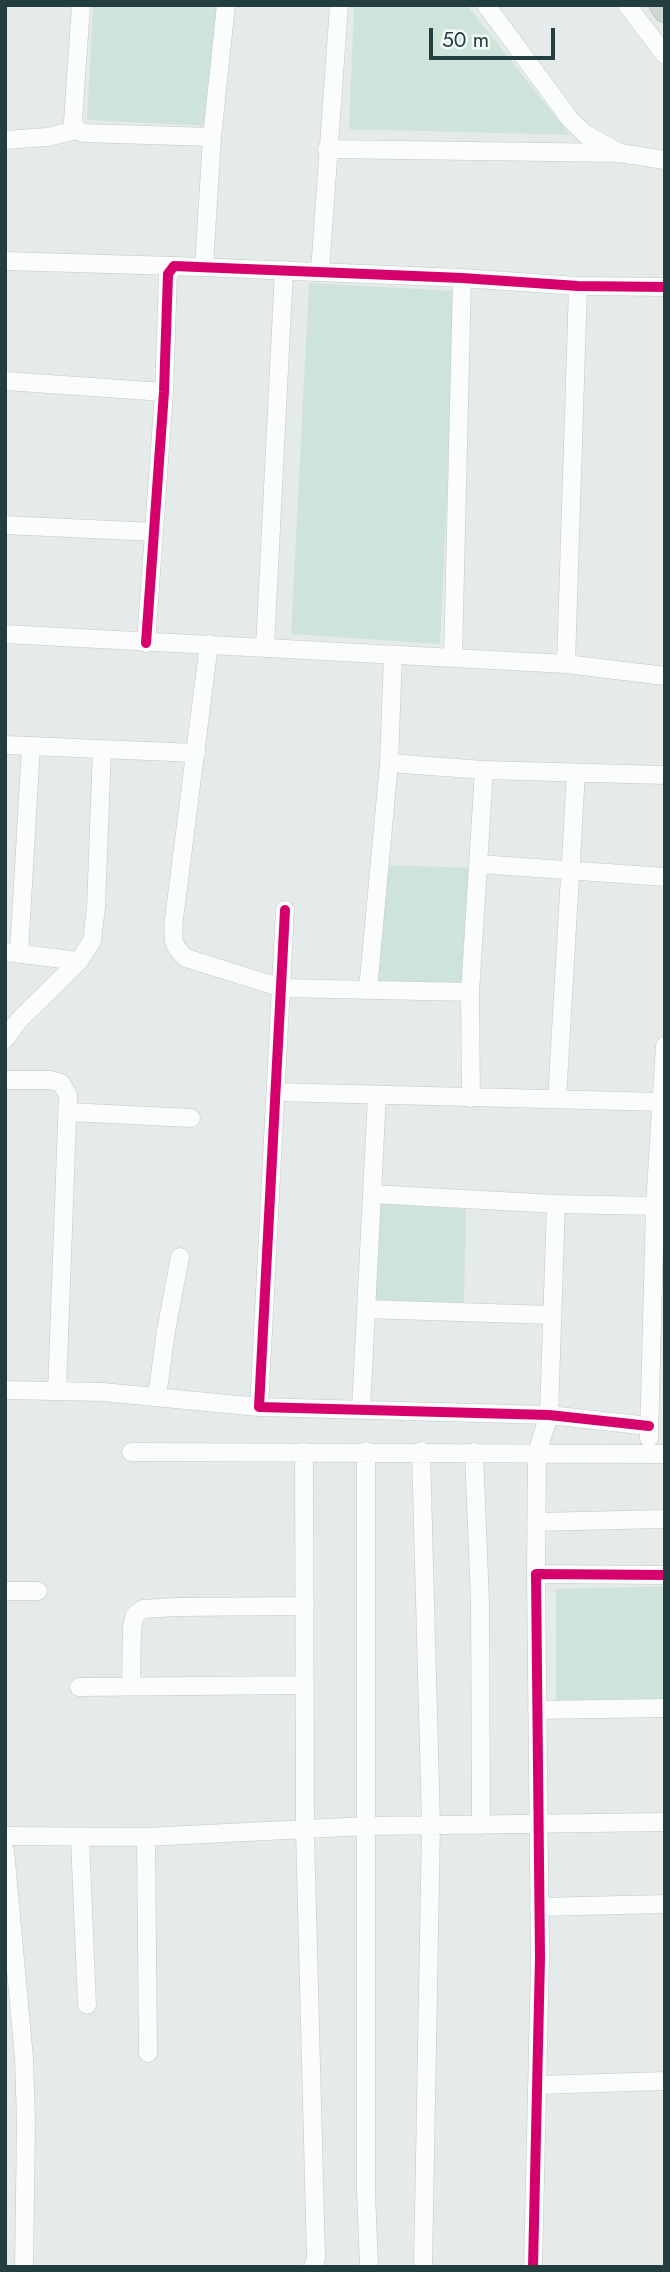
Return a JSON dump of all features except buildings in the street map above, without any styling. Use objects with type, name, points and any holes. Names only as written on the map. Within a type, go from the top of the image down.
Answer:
[{"type":"main road","points":[[660,5],[665,12]]},
{"type":"street","points":[[76,130],[73,121],[80,5]]},
{"type":"street","points":[[204,265],[212,137],[226,5]]},
{"type":"street","points":[[320,271],[339,5]]},
{"type":"street","points":[[486,5],[569,118],[585,134],[620,153]]},
{"type":"street","points":[[627,5],[665,55]]},
{"type":"street","points":[[5,140],[48,137],[76,130],[84,133],[212,137]]},
{"type":"street","points":[[327,149],[620,153],[665,160]]},
{"type":"street","points":[[5,261],[204,265],[578,286],[665,287]]},
{"type":"street","points":[[146,642],[164,392],[168,274],[174,266]]},
{"type":"street","points":[[265,648],[284,270]]},
{"type":"street","points":[[453,658],[462,278]]},
{"type":"street","points":[[566,664],[578,286]]},
{"type":"street","points":[[5,381],[164,392]]},
{"type":"street","points":[[5,525],[154,532]]},
{"type":"street","points":[[5,634],[566,664],[665,676]]},
{"type":"street","points":[[209,644],[174,919],[173,938],[177,951],[186,958],[282,988],[470,992]]},
{"type":"street","points":[[369,990],[389,763],[393,654]]},
{"type":"street","points":[[5,745],[196,752]]},
{"type":"street","points":[[31,746],[12,953],[79,961]]},
{"type":"street","points":[[5,1039],[20,1019],[79,961],[92,941],[95,928],[102,749]]},
{"type":"street","points":[[389,763],[484,770],[665,775]]},
{"type":"street","points":[[471,1098],[470,992],[484,770]]},
{"type":"street","points":[[557,1100],[576,773]]},
{"type":"street","points":[[479,864],[665,877]]},
{"type":"street","points":[[259,1406],[285,910]]},
{"type":"street","points":[[131,1452],[421,1451],[657,1454],[649,1426],[655,1206],[665,1046]]},
{"type":"street","points":[[5,1080],[50,1080],[61,1083],[68,1095],[57,1391]]},
{"type":"street","points":[[276,1091],[663,1102]]},
{"type":"street","points":[[360,1410],[377,1094]]},
{"type":"street","points":[[68,1112],[191,1118]]},
{"type":"street","points":[[372,1194],[556,1204],[655,1206]]},
{"type":"street","points":[[533,2267],[539,1907],[537,1452],[549,1415],[556,1204]]},
{"type":"street","points":[[151,1396],[180,1257]]},
{"type":"street","points":[[366,1310],[551,1315]]},
{"type":"street","points":[[5,1390],[103,1392],[259,1406],[549,1415],[649,1426]]},
{"type":"street","points":[[366,1451],[366,2110],[369,2267]]},
{"type":"street","points":[[421,1451],[430,1825],[423,2267]]},
{"type":"street","points":[[304,1452],[305,1831],[316,2258],[313,2267]]},
{"type":"street","points":[[474,1452],[480,1602],[481,1825]]},
{"type":"street","points":[[536,1522],[665,1519]]},
{"type":"street","points":[[536,1574],[665,1576]]},
{"type":"street","points":[[5,1591],[38,1591]]},
{"type":"street","points":[[131,1686],[132,1627],[135,1615],[143,1609],[304,1606]]},
{"type":"street","points":[[79,1687],[305,1685]]},
{"type":"street","points":[[537,1710],[665,1708]]},
{"type":"street","points":[[12,1837],[146,1837],[367,1826],[665,1822]]},
{"type":"street","points":[[146,1837],[148,2053]]},
{"type":"street","points":[[72,1838],[87,2005]]},
{"type":"street","points":[[5,1851],[24,2058],[24,2267]]},
{"type":"street","points":[[539,1907],[665,1904]]},
{"type":"street","points":[[537,2085],[665,2081]]},
{"type":"green space","points":[[93,5],[218,5],[209,126],[87,120]]},
{"type":"green space","points":[[354,5],[467,5],[570,135],[349,129]]},
{"type":"green space","points":[[309,283],[457,291],[440,644],[291,634]]},
{"type":"green space","points":[[386,865],[475,868],[464,985],[377,983]]},
{"type":"green space","points":[[380,1203],[466,1209],[464,1303],[374,1302]]},
{"type":"green space","points":[[665,1586],[665,1701],[556,1700],[556,1589]]},
{"type":"cycle path","points":[[146,643],[164,392],[168,274],[174,266],[462,278],[578,286],[665,287]]},
{"type":"cycle path","points":[[285,910],[259,1407],[549,1415],[649,1426]]},
{"type":"cycle path","points":[[533,2267],[540,1958],[536,1574],[665,1575]]}]
